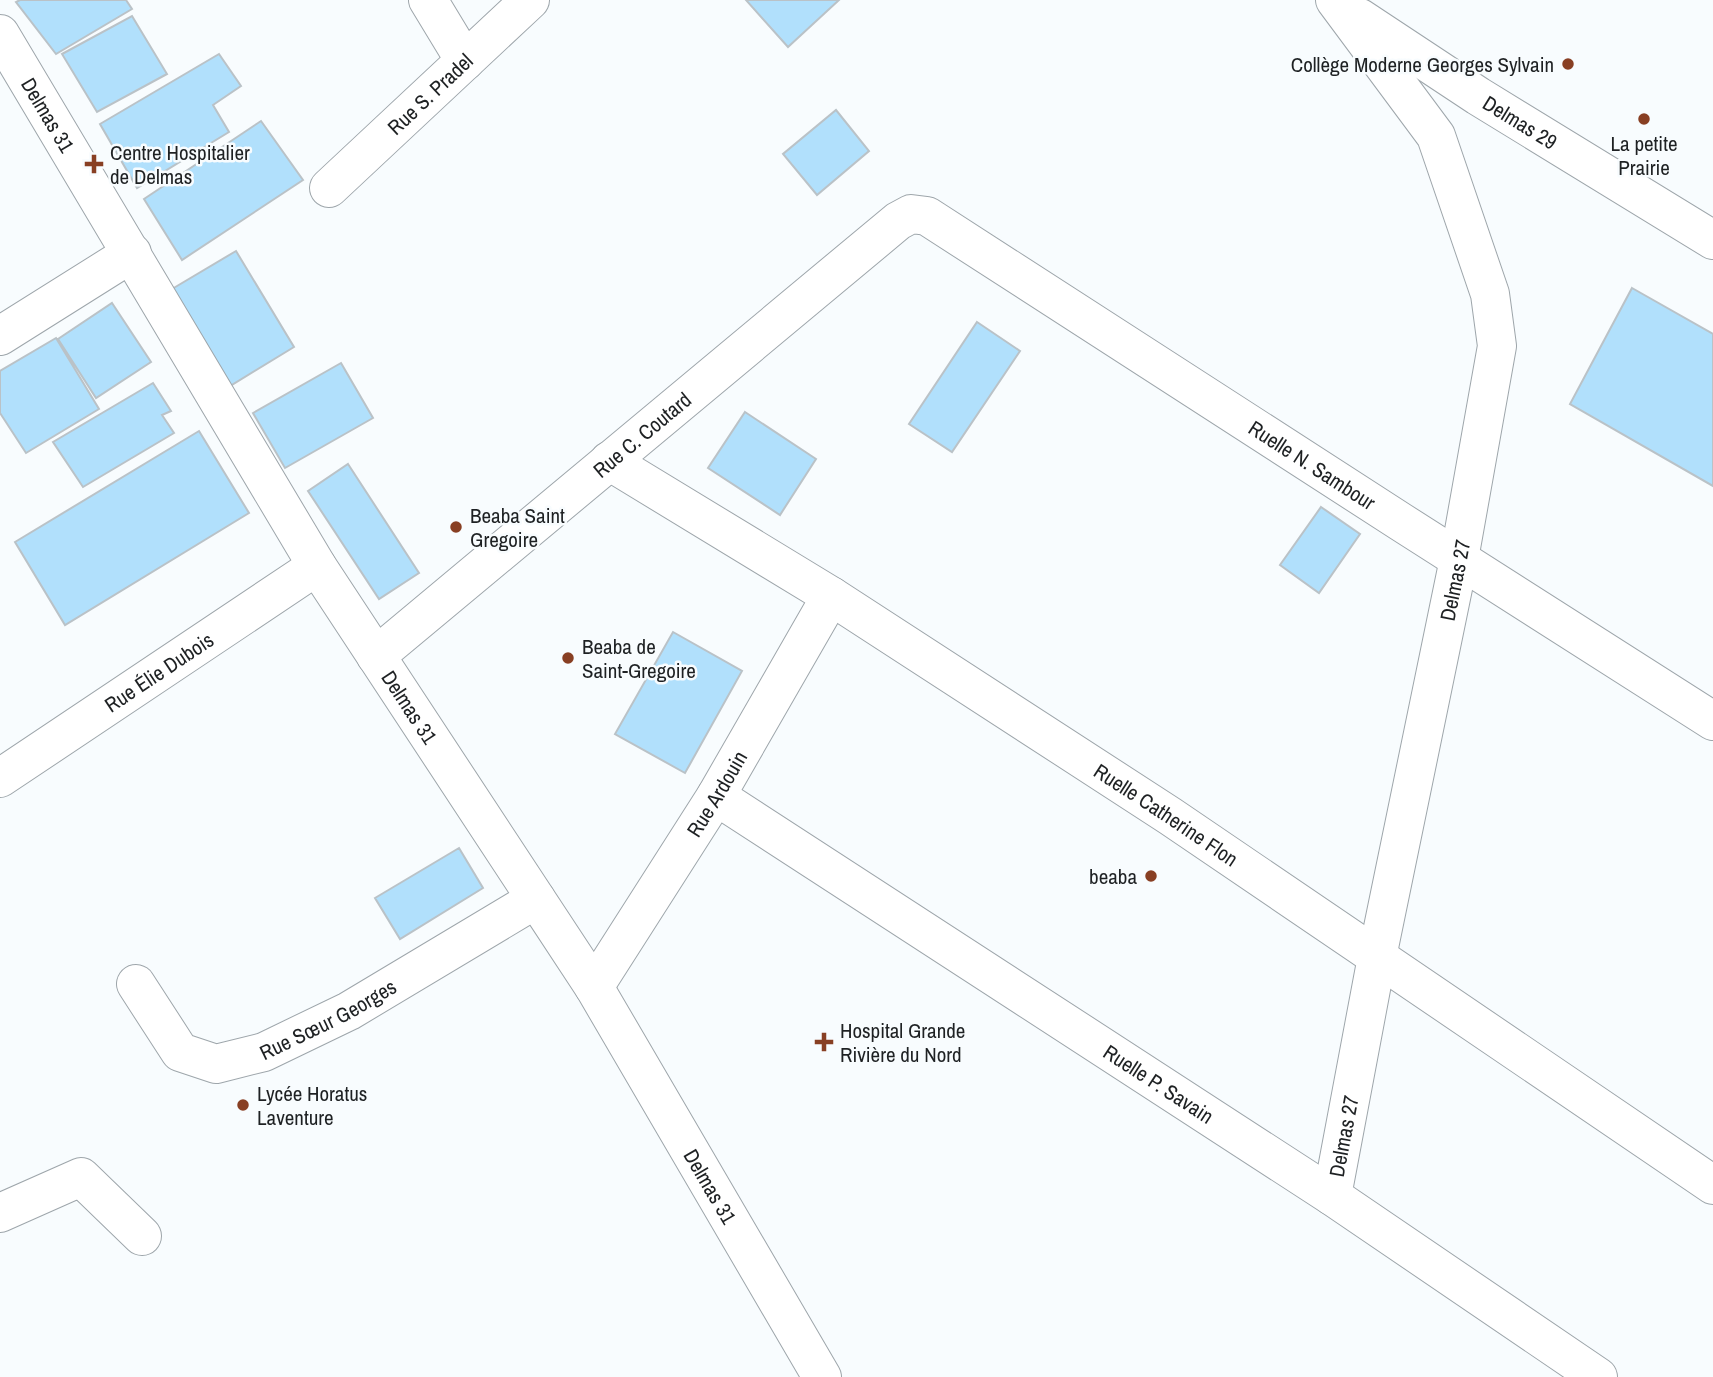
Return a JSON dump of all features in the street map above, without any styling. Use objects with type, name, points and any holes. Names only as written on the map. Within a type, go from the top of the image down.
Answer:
[{"type":"street","points":[[428,0],[465,61]]},
{"type":"street","name":"Rue S. Pradel","points":[[328,188],[530,0]]},
{"type":"street","name":"Delmas 29","points":[[1335,1],[1478,96],[1713,240]]},
{"type":"street","name":"Delmas 27","points":[[1332,1196],[1377,957],[1459,559],[1497,346],[1490,294],[1436,136],[1335,1]]},
{"type":"street","name":"Delmas 31","points":[[0,34],[317,566],[594,987],[822,1377]]},
{"type":"street","name":"Ruelle N. Sambour","points":[[911,214],[927,216],[1713,721]]},
{"type":"street","name":"Rue C. Coutard","points":[[376,656],[898,222],[911,214]]},
{"type":"street","points":[[0,336],[132,253]]},
{"type":"street","name":"Ruelle Catherine Flon","points":[[609,461],[831,596],[1170,816],[1713,1185]]},
{"type":"street","name":"Rue Élie Dubois","points":[[0,778],[317,566]]},
{"type":"street","name":"Rue Ardouin","points":[[594,987],[716,796],[831,596]]},
{"type":"street","name":"Ruelle P. Savain","points":[[716,796],[1332,1196],[1598,1377]]},
{"type":"street","name":"Rue Sœur Georges","points":[[136,984],[180,1052],[216,1064],[264,1052],[349,1011],[536,899]]},
{"type":"street","points":[[0,1213],[81,1177],[142,1236]]},
{"type":"building","points":[[126,0],[132,9],[56,54],[16,2]]},
{"type":"building","points":[[746,0],[839,0],[788,47]]},
{"type":"building","points":[[132,16],[167,74],[97,112],[62,54]]},
{"type":"building","points":[[219,54],[241,86],[213,105],[229,132],[137,188],[100,124]]},
{"type":"building","points":[[836,110],[869,151],[817,195],[783,154]]},
{"type":"building","points":[[261,121],[303,180],[182,260],[144,199]]},
{"type":"building","points":[[236,251],[294,347],[230,386],[172,289]]},
{"type":"building","points":[[1632,288],[1713,334],[1713,486],[1570,404]]},
{"type":"building","points":[[112,303],[151,362],[96,398],[58,339]]},
{"type":"building","points":[[977,322],[1020,351],[952,452],[909,424]]},
{"type":"building","points":[[56,338],[99,409],[26,453],[0,413],[0,371]]},
{"type":"building","points":[[341,363],[373,418],[285,468],[253,413]]},
{"type":"building","points":[[153,383],[171,411],[162,415],[174,433],[83,487],[53,442]]},
{"type":"building","points":[[745,412],[816,459],[780,515],[708,468]]},
{"type":"building","points":[[199,431],[249,513],[65,625],[15,542]]},
{"type":"building","points":[[348,464],[419,573],[379,599],[308,491]]},
{"type":"building","points":[[1321,507],[1360,534],[1319,593],[1280,565]]},
{"type":"building","points":[[673,632],[742,671],[685,773],[615,734]]},
{"type":"building","points":[[459,848],[483,888],[400,939],[375,898]]},
{"type":"place","name":"Collège Moderne Georges Sylvain","points":[[1568,64]]},
{"type":"place","name":"La petite Prairie","points":[[1644,119]]},
{"type":"place","name":"Centre Hospitalier de Delmas","points":[[94,164]]},
{"type":"place","name":"Beaba Saint Gregoire","points":[[456,527]]},
{"type":"place","name":"Beaba de Saint-Gregoire","points":[[568,658]]},
{"type":"place","name":"beaba","points":[[1151,876]]},
{"type":"place","name":"Hospital Grande Rivière du Nord","points":[[824,1042]]},
{"type":"place","name":"Lycée Horatus Laventure","points":[[243,1105]]}]
